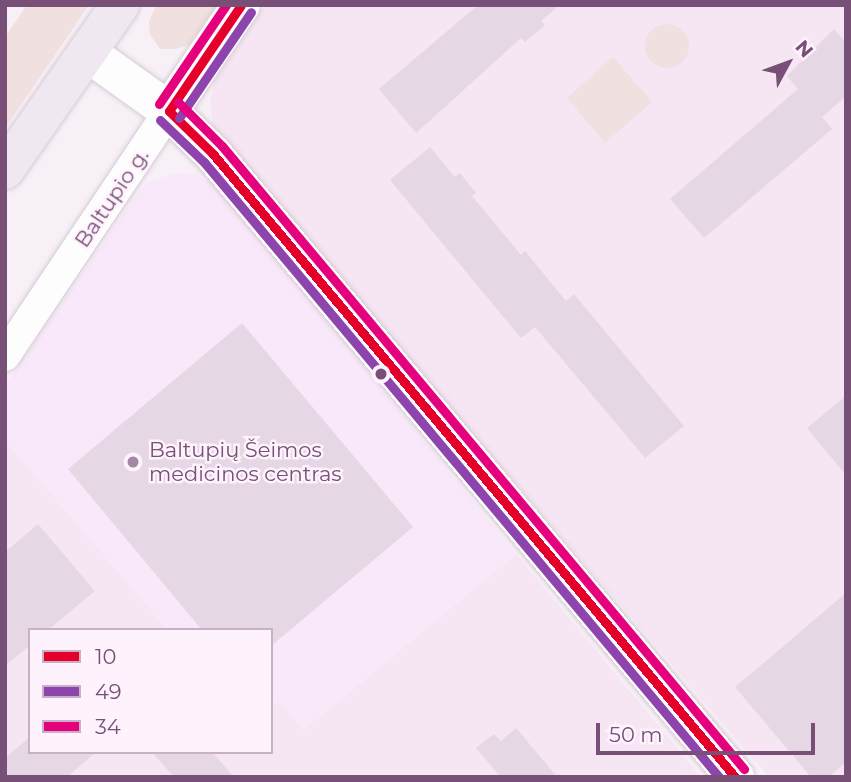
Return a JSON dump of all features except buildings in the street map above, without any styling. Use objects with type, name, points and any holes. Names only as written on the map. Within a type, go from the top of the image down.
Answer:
[{"type":"highway","points":[[5,170],[120,5]]},
{"type":"street","name":"Baltupio g.","points":[[5,356],[241,5]]},
{"type":"street","points":[[88,53],[169,111],[213,154],[735,777]]},
{"type":"shaded area","points":[[27,5],[89,5],[5,128],[5,37]]},
{"type":"shaded area","points":[[156,5],[217,5],[189,45],[176,49],[160,49],[150,34],[149,21]]},
{"type":"shaded area","points":[[265,5],[846,5],[846,777],[769,777],[224,145],[213,125],[210,103],[214,82]]},
{"type":"shaded area","points":[[667,24],[682,31],[689,46],[682,61],[667,68],[652,61],[645,46],[652,31]]},
{"type":"shaded area","points":[[613,57],[652,102],[605,143],[567,98]]},
{"type":"shaded area","points":[[179,173],[195,174],[216,185],[516,554],[304,730],[280,702],[273,704],[273,628],[166,628],[5,440],[5,385],[149,181]]},
{"type":"shaded area","points":[[5,440],[166,628],[28,628],[28,754],[273,754],[273,704],[280,702],[304,730],[516,554],[701,777],[5,777]]},
{"type":"transit line","name":"34","points":[[159,104],[226,5]]},
{"type":"transit line","name":"10","points":[[169,111],[241,5]]},
{"type":"transit line","name":"49","points":[[179,118],[251,12]]},
{"type":"transit line","name":"34","points":[[178,102],[222,146],[744,769]]},
{"type":"transit line","name":"10","points":[[169,111],[213,154],[735,777]]},
{"type":"transit line","name":"49","points":[[160,120],[204,162],[719,777]]},
{"type":"place","name":"Baltupių Šeimos medicinos centras","points":[[133,462]]}]
